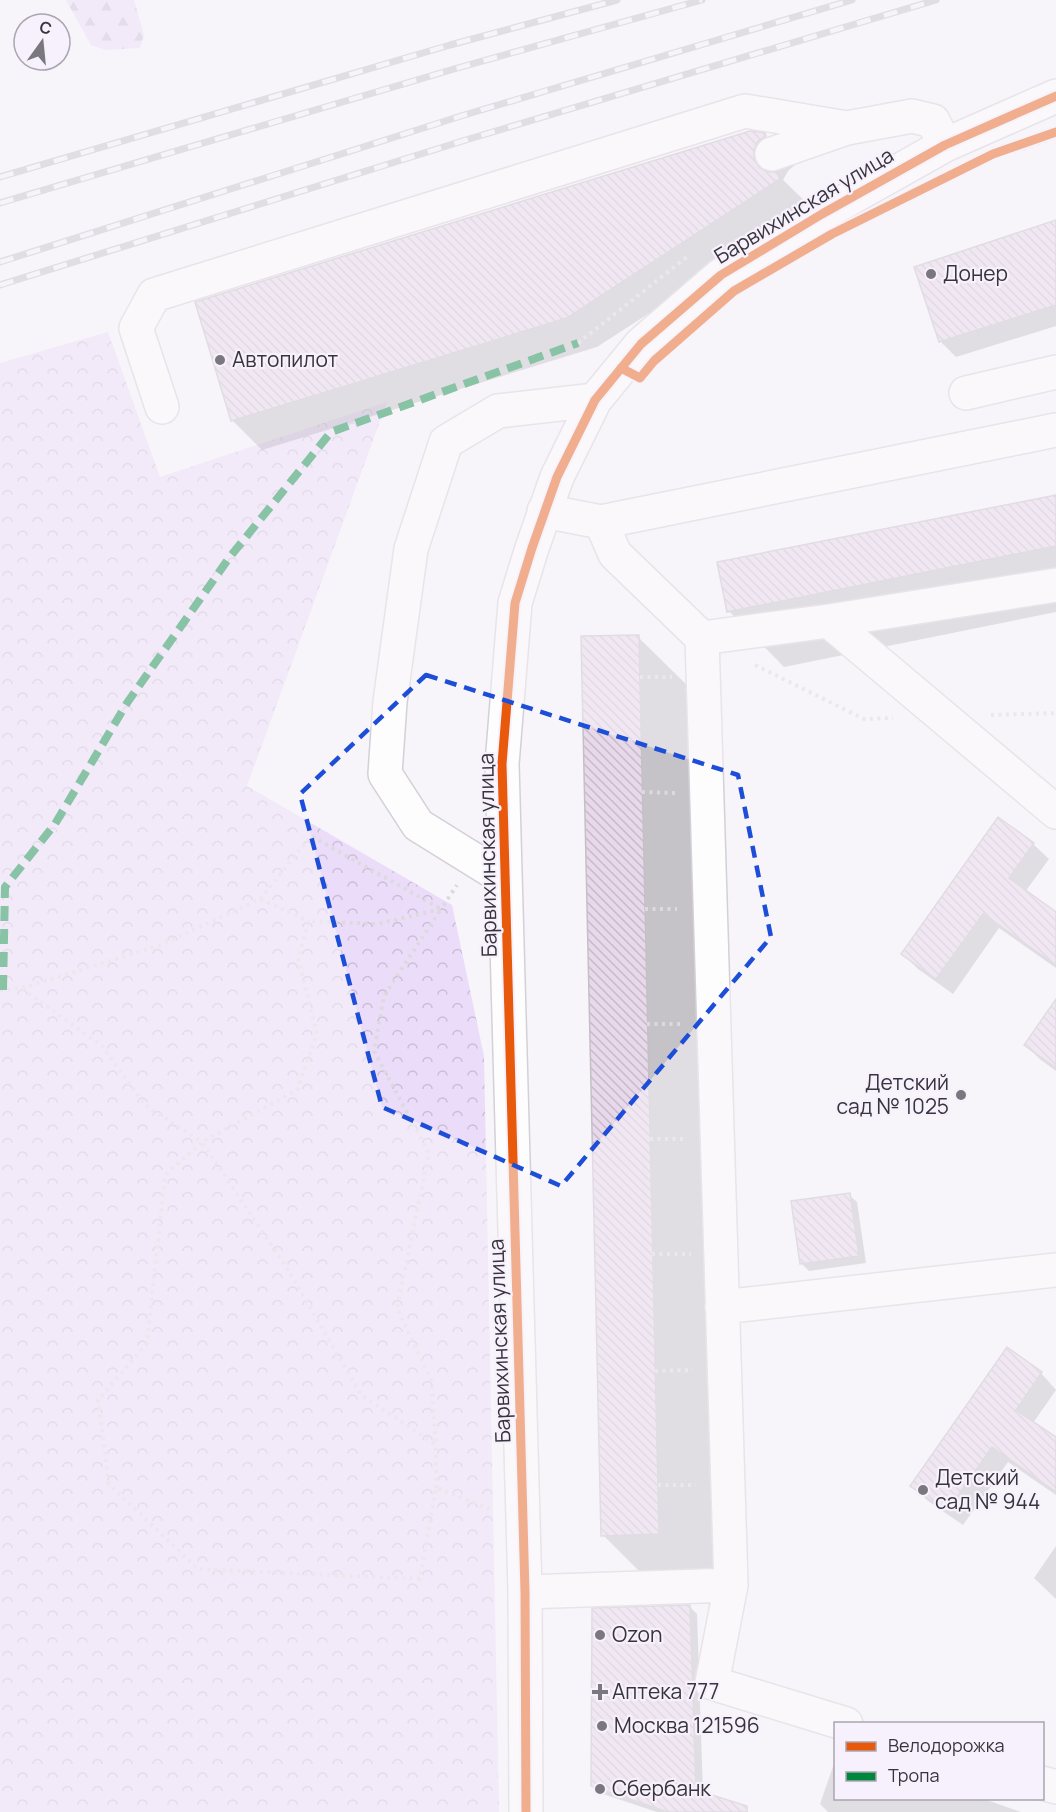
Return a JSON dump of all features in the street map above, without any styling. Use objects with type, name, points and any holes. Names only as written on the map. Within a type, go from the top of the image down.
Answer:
[{"type":"street","name":"Барвихинская улица","points":[[526,1812],[525,1592],[502,764],[515,603],[557,477],[595,400],[640,344],[722,275],[822,214],[945,145],[1056,96]]},
{"type":"street","points":[[162,407],[136,328],[154,295],[745,111],[847,128]]},
{"type":"street","points":[[772,154],[847,128],[912,116],[933,121],[945,145]]},
{"type":"street","points":[[966,393],[1056,372]]},
{"type":"street","points":[[505,879],[418,825],[386,774],[390,702],[411,549],[446,441],[498,411],[595,400]]},
{"type":"street","points":[[544,511],[601,522],[1056,430]]},
{"type":"street","points":[[601,522],[615,554],[702,638],[730,1585],[712,1683],[839,1722]]},
{"type":"street","points":[[702,638],[829,621],[1056,585]]},
{"type":"street","points":[[829,621],[1056,812]]},
{"type":"street","points":[[722,1307],[1056,1270]]},
{"type":"street","points":[[525,1592],[730,1585]]},
{"type":"path","points":[[1014,149],[1056,132]]},
{"type":"path","points":[[1014,149],[1056,137]]},
{"type":"path","points":[[0,990],[21,988],[158,946],[260,899],[311,836],[441,909]]},
{"type":"path","points":[[309,921],[298,958],[317,1034],[297,1090],[202,1142],[165,1175],[147,1342],[98,1400],[109,1484],[198,1569],[420,1579],[436,1488],[436,1445],[430,1380],[397,1308],[429,1153],[374,1051],[384,996],[474,860]]},
{"type":"path","points":[[260,899],[309,921],[378,924],[441,909]]},
{"type":"path","points":[[21,988],[102,1046],[145,1104],[202,1142],[290,1273],[361,1395],[436,1445]]},
{"type":"path","points":[[436,1488],[523,1522]]},
{"type":"highlighted area","points":[[426,675],[738,775],[771,937],[561,1186],[382,1107],[300,794]]},
{"type":"green space","points":[[66,0],[134,0],[144,35],[140,48],[105,50],[91,45]]},
{"type":"green space","points":[[108,332],[160,477],[387,402],[247,786],[452,905],[484,1056],[499,1812],[0,1812],[0,363]]},
{"type":"building","points":[[750,131],[765,133],[766,136],[758,141],[754,150],[754,160],[760,168],[769,172],[777,172],[780,179],[567,318],[231,421],[195,302]]},
{"type":"building","points":[[1056,220],[1056,305],[939,342],[914,267]]},
{"type":"building","points":[[1056,495],[1056,546],[727,612],[717,562]]},
{"type":"building","points":[[639,635],[659,1534],[601,1536],[581,636]]},
{"type":"building","points":[[998,817],[1034,843],[1009,878],[1056,912],[1056,965],[983,914],[936,979],[901,954]]},
{"type":"building","points":[[1056,999],[1056,1068],[1024,1045]]},
{"type":"building","points":[[850,1193],[859,1256],[800,1264],[791,1201]]},
{"type":"building","points":[[1007,1347],[1042,1372],[1016,1410],[1056,1437],[1056,1492],[992,1447],[947,1511],[910,1486]]},
{"type":"building","points":[[690,1605],[696,1790],[747,1806],[747,1812],[668,1812],[591,1786],[592,1608]]},
{"type":"railway","points":[[0,177],[450,45],[617,0]]},
{"type":"railway","points":[[0,203],[454,69],[702,0]]},
{"type":"railway","points":[[0,262],[461,116],[852,0]]},
{"type":"railway","points":[[0,285],[469,139],[936,0]]},
{"type":"marked path","points":[[3,990],[5,887],[55,824],[127,703],[229,558],[331,432],[578,343]]},
{"type":"cycle path","points":[[526,1812],[525,1592],[502,764],[515,603],[557,477],[595,400],[641,344],[721,275],[822,214],[945,145],[1056,96]]},
{"type":"cycle path","points":[[621,368],[640,378],[654,361],[734,291],[832,234],[993,154],[1056,132]]},
{"type":"place","name":"Донер","points":[[931,274]]},
{"type":"place","name":"Автопилот","points":[[220,360]]},
{"type":"place","name":"Детский сад № 1025","points":[[961,1095]]},
{"type":"place","name":"Детский сад № 944","points":[[923,1490]]},
{"type":"place","name":"Ozon","points":[[600,1635]]},
{"type":"place","name":"Аптека 777","points":[[600,1692]]},
{"type":"place","name":"Москва 121596","points":[[602,1726]]},
{"type":"place","name":"Сбербанк","points":[[600,1789]]}]
